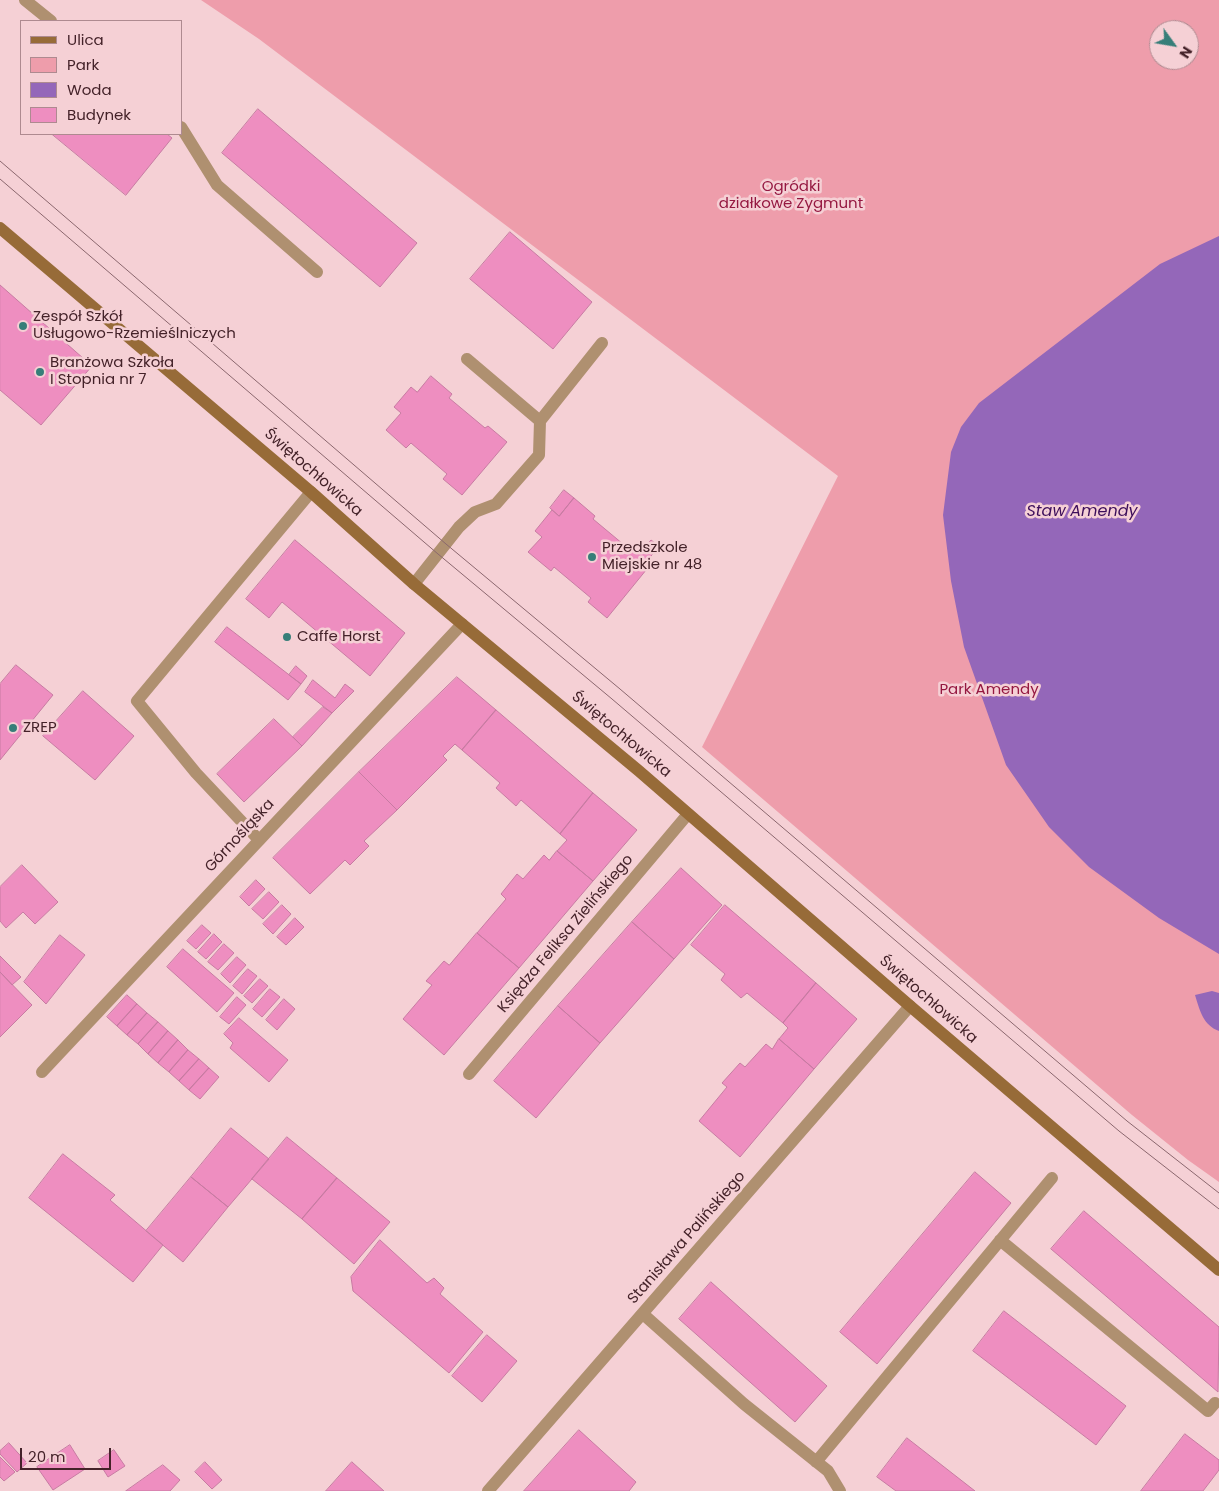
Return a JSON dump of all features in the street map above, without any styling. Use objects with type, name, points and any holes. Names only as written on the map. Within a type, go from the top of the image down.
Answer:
[{"type":"main road","name":"Świętochłowicka","points":[[0,228],[311,492],[414,584],[638,771],[910,1006],[1218,1266]]},
{"type":"street","points":[[25,0],[50,20]]},
{"type":"street","points":[[182,129],[217,185],[317,272]]},
{"type":"street","points":[[414,584],[459,528],[475,512],[496,504],[539,455],[540,421],[602,343]]},
{"type":"street","points":[[467,359],[540,421]]},
{"type":"street","points":[[259,840],[196,773],[137,701],[311,492]]},
{"type":"street","name":"Górnośląska","points":[[42,1072],[462,624]]},
{"type":"street","name":"Księdza Feliksa Zielińskiego","points":[[470,1074],[688,814]]},
{"type":"street","name":"Stanisława Palińskiego","points":[[488,1491],[910,1006]]},
{"type":"street","points":[[816,1462],[1052,1178]]},
{"type":"street","points":[[1000,1240],[1208,1411],[1215,1403]]},
{"type":"street","points":[[643,1314],[744,1404],[828,1472],[840,1491]]},
{"type":"green space","points":[[201,0],[1219,0],[1219,1182],[1132,1115],[702,747],[838,476],[259,39]]},
{"type":"water","name":"Staw Amendy","points":[[1219,236],[1219,954],[1159,918],[1089,867],[1049,827],[1006,765],[964,647],[951,581],[943,515],[951,452],[961,427],[979,403],[1160,264]]},
{"type":"water","points":[[1212,991],[1219,993],[1219,1031],[1206,1021],[1195,995]]},
{"type":"building","points":[[258,109],[417,243],[380,287],[222,153]]},
{"type":"building","points":[[53,135],[168,135],[172,138],[126,195]]},
{"type":"building","points":[[510,232],[592,302],[553,349],[470,279]]},
{"type":"building","name":"Zespół Szkół Usługowo-Rzemieślniczych","points":[[0,285],[92,366],[41,425],[0,390]]},
{"type":"building","points":[[431,376],[452,394],[449,398],[485,428],[488,426],[507,442],[462,495],[443,479],[447,474],[411,443],[406,448],[386,430],[401,413],[394,407],[411,387],[417,392]]},
{"type":"building","points":[[564,490],[574,498],[559,516],[550,508]]},
{"type":"building","name":"Przedszkole Miejskie nr 48","points":[[574,498],[595,516],[593,519],[629,549],[632,546],[640,553],[651,540],[659,546],[647,561],[651,564],[607,618],[588,602],[591,598],[554,567],[551,571],[528,552],[542,537],[535,531],[552,510],[559,516]]},
{"type":"building","points":[[295,540],[405,633],[370,676],[282,602],[269,618],[246,599]]},
{"type":"building","points":[[227,627],[301,684],[288,700],[215,642]]},
{"type":"building","name":"ZREP","points":[[16,665],[53,695],[0,760],[0,684]]},
{"type":"building","points":[[296,666],[307,676],[301,684],[289,675]]},
{"type":"building","points":[[457,677],[496,710],[462,750],[455,744],[443,756],[447,760],[397,810],[359,772]]},
{"type":"building","points":[[313,680],[335,698],[345,684],[354,691],[332,713],[305,692]]},
{"type":"building","points":[[83,691],[134,736],[95,780],[43,736]]},
{"type":"building","points":[[323,707],[332,713],[302,746],[293,737]]},
{"type":"building","points":[[496,710],[593,793],[560,834],[521,800],[516,806],[496,788],[500,783],[462,750]]},
{"type":"building","points":[[274,719],[302,746],[244,802],[217,774]]},
{"type":"building","points":[[359,772],[397,810],[364,841],[369,846],[350,865],[345,860],[310,894],[273,858]]},
{"type":"building","points":[[593,793],[637,830],[593,881],[557,851],[567,840],[560,834]]},
{"type":"building","points":[[557,851],[593,881],[519,968],[477,933],[506,899],[501,894],[517,874],[523,879],[544,855],[549,860]]},
{"type":"building","points":[[22,865],[58,902],[35,924],[23,912],[6,928],[0,921],[0,887]]},
{"type":"building","points":[[681,868],[722,905],[674,959],[632,922]]},
{"type":"building","points":[[256,880],[265,889],[249,906],[240,897]]},
{"type":"building","points":[[269,892],[279,902],[263,919],[252,909]]},
{"type":"building","points":[[282,905],[291,914],[273,934],[263,924]]},
{"type":"building","points":[[725,905],[816,983],[783,1023],[747,993],[741,998],[721,980],[725,974],[691,945]]},
{"type":"building","points":[[295,918],[304,927],[286,945],[277,937]]},
{"type":"building","points":[[632,922],[674,959],[600,1043],[558,1006]]},
{"type":"building","points":[[202,925],[211,933],[196,949],[187,941]]},
{"type":"building","points":[[477,933],[519,968],[444,1055],[403,1019],[432,985],[426,981],[444,961],[449,965]]},
{"type":"building","points":[[214,934],[222,942],[206,959],[198,952]]},
{"type":"building","points":[[60,935],[85,955],[46,1004],[24,982]]},
{"type":"building","points":[[224,944],[234,953],[218,970],[208,962]]},
{"type":"building","points":[[183,949],[234,993],[217,1012],[167,967]]},
{"type":"building","points":[[0,956],[21,977],[12,985],[0,972]]},
{"type":"building","points":[[237,957],[246,965],[230,983],[221,974]]},
{"type":"building","points":[[248,969],[257,976],[242,994],[233,986]]},
{"type":"building","points":[[0,972],[32,1005],[0,1037]]},
{"type":"building","points":[[260,979],[268,986],[252,1003],[244,996]]},
{"type":"building","points":[[816,983],[857,1019],[814,1069],[779,1039],[788,1028],[783,1023]]},
{"type":"building","points":[[270,989],[280,997],[262,1017],[253,1009]]},
{"type":"building","points":[[127,995],[137,1004],[117,1026],[107,1017]]},
{"type":"building","points":[[237,997],[246,1005],[229,1024],[220,1017]]},
{"type":"building","points":[[284,999],[295,1009],[277,1030],[266,1020]]},
{"type":"building","points":[[137,1004],[147,1013],[127,1035],[117,1026]]},
{"type":"building","points":[[558,1006],[600,1043],[536,1118],[494,1081]]},
{"type":"building","points":[[147,1013],[158,1022],[138,1044],[127,1035]]},
{"type":"building","points":[[239,1018],[288,1060],[269,1082],[230,1048],[233,1043],[224,1034]]},
{"type":"building","points":[[158,1022],[168,1031],[148,1054],[138,1044]]},
{"type":"building","points":[[168,1031],[178,1040],[158,1063],[148,1054]]},
{"type":"building","points":[[779,1039],[814,1069],[740,1157],[699,1121],[727,1087],[722,1083],[740,1063],[745,1067],[766,1044],[772,1049]]},
{"type":"building","points":[[178,1040],[188,1050],[169,1072],[158,1063]]},
{"type":"building","points":[[188,1050],[199,1059],[179,1081],[169,1072]]},
{"type":"building","points":[[199,1059],[209,1068],[189,1090],[179,1081]]},
{"type":"building","points":[[209,1068],[219,1077],[200,1099],[189,1090]]},
{"type":"building","points":[[231,1128],[269,1159],[228,1207],[191,1177]]},
{"type":"building","points":[[287,1137],[337,1178],[302,1219],[252,1179]]},
{"type":"building","points":[[63,1154],[115,1195],[110,1200],[163,1245],[133,1282],[29,1198]]},
{"type":"building","points":[[975,1172],[1011,1203],[877,1364],[840,1332]]},
{"type":"building","points":[[191,1177],[228,1207],[183,1262],[146,1231]]},
{"type":"building","points":[[337,1178],[390,1222],[354,1264],[302,1219]]},
{"type":"building","points":[[1084,1211],[1219,1327],[1218,1392],[1051,1249]]},
{"type":"building","points":[[380,1240],[427,1283],[434,1278],[444,1288],[440,1294],[483,1332],[449,1373],[353,1291],[351,1277]]},
{"type":"building","points":[[711,1282],[827,1386],[795,1422],[679,1319]]},
{"type":"building","points":[[1004,1311],[1126,1406],[1096,1445],[973,1351]]},
{"type":"building","points":[[487,1335],[517,1361],[482,1402],[452,1376]]},
{"type":"building","points":[[579,1430],[636,1482],[629,1491],[524,1491]]},
{"type":"building","points":[[1185,1434],[1219,1460],[1219,1470],[1203,1491],[1141,1491]]},
{"type":"building","points":[[907,1438],[975,1491],[896,1491],[877,1477]]},
{"type":"building","points":[[9,1443],[27,1463],[17,1472],[0,1454],[0,1451]]},
{"type":"building","points":[[70,1445],[85,1469],[53,1490],[37,1467]]},
{"type":"building","points":[[114,1450],[125,1466],[108,1477],[98,1461]]},
{"type":"building","points":[[0,1457],[15,1472],[4,1481],[0,1477]]},
{"type":"building","points":[[205,1462],[222,1480],[212,1489],[195,1472]]},
{"type":"building","points":[[352,1462],[384,1491],[326,1491]]},
{"type":"building","points":[[163,1465],[180,1480],[170,1491],[126,1491]]},
{"type":"tram line","points":[[0,161],[446,544],[620,689],[1127,1121],[1219,1193]]},
{"type":"tram line","points":[[0,179],[438,554],[612,699],[1119,1131],[1219,1209]]},
{"type":"place","name":"Zespół Szkół Usługowo-Rzemieślniczych","points":[[23,326]]},
{"type":"place","name":"Branżowa Szkoła I Stopnia nr 7","points":[[40,372]]},
{"type":"place","name":"Przedszkole Miejskie nr 48","points":[[592,557]]},
{"type":"place","name":"Caffe Horst","points":[[287,637]]},
{"type":"place","name":"ZREP","points":[[13,728]]},
{"type":"park label","name":"Ogródki działkowe Zygmunt","points":[[791,196]]},
{"type":"park label","name":"Park Amendy","points":[[989,690]]}]
